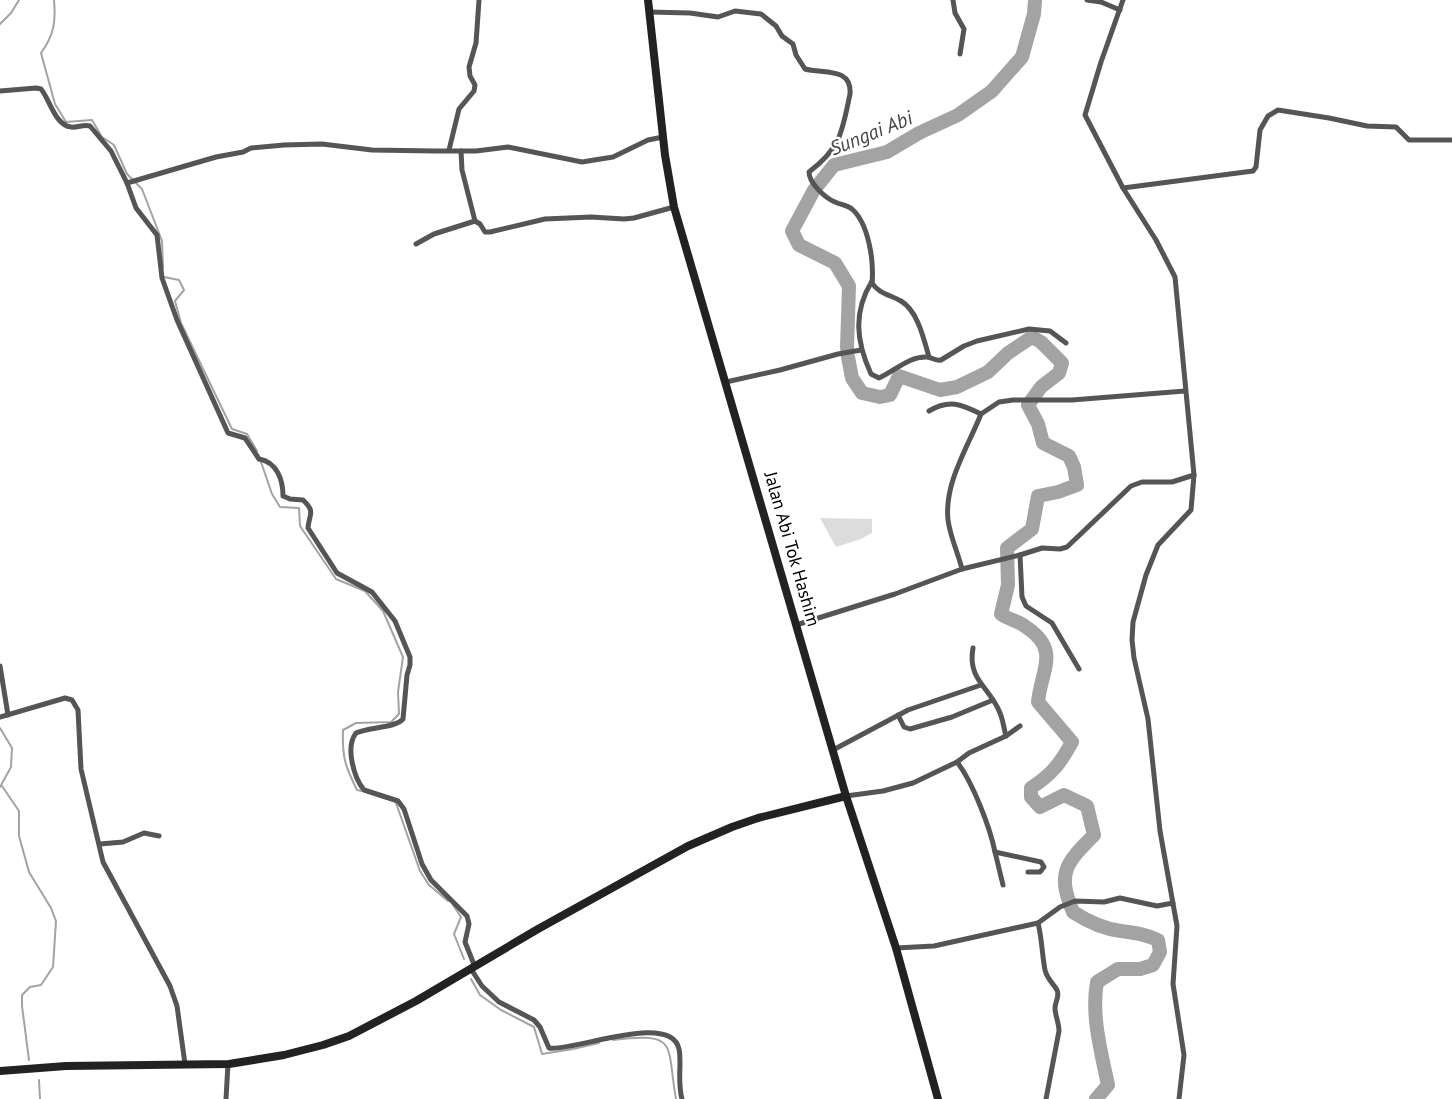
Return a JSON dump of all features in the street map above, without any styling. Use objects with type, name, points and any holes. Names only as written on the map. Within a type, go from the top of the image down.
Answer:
[{"type":"main road","name":"Jalan Abi Tok Hashim","points":[[648,0],[663,137],[674,207],[832,750],[896,948],[938,1099]]},
{"type":"main road","points":[[0,1071],[66,1066],[228,1064],[304,1051],[349,1036],[416,1001],[538,929],[696,842],[758,818],[846,796]]},
{"type":"street","points":[[449,150],[459,109],[474,91],[475,85],[470,76],[470,67],[476,43],[480,0]]},
{"type":"street","points":[[953,0],[955,13],[964,29],[960,54]]},
{"type":"street","points":[[1087,0],[1101,2],[1120,10]]},
{"type":"street","points":[[1123,0],[1085,115],[1094,136],[1156,240],[1175,277],[1194,475],[1191,510],[1164,537],[1155,550],[1132,632],[1134,658],[1148,719],[1160,831],[1177,926],[1173,984],[1184,1055],[1179,1099]]},
{"type":"street","points":[[650,12],[690,13],[718,17],[735,10],[761,14],[793,44],[796,55],[805,69],[838,73],[848,79],[851,86],[850,94],[836,147],[809,172],[822,193],[834,202],[851,208],[862,221],[872,257],[872,280],[875,287],[901,301],[912,310],[929,357]]},
{"type":"street","points":[[0,91],[42,89],[54,113],[67,126],[74,128],[90,126],[111,151],[129,183],[136,208],[158,235],[162,278],[177,320],[228,433],[245,438],[261,460],[275,467],[283,496],[303,500],[311,509],[308,528],[337,573],[372,592],[387,610],[399,631],[410,657],[403,719],[398,724],[356,733],[351,744],[353,766],[364,790],[398,801],[404,809],[422,864],[431,880],[467,916],[469,924],[465,942],[473,968],[482,986],[499,1002],[534,1020],[540,1027],[549,1048],[652,1032],[670,1038],[679,1048],[679,1082],[682,1099]]},
{"type":"street","points":[[1123,188],[1191,181],[1210,175],[1249,173],[1256,167],[1260,130],[1264,121],[1278,110],[1329,117],[1367,126],[1396,127],[1409,140],[1452,140]]},
{"type":"street","points":[[129,183],[216,157],[262,147],[322,144],[372,150],[461,151],[508,147],[557,158],[594,161],[613,157],[648,140],[663,137]]},
{"type":"street","points":[[461,151],[462,170],[475,220],[485,232],[545,219],[634,218],[674,207]]},
{"type":"street","points":[[416,244],[434,234],[475,220]]},
{"type":"street","points":[[872,280],[865,293],[859,315],[861,350],[871,374],[879,378],[915,359],[929,357],[941,360],[977,341],[1029,328],[1050,331],[1066,342]]},
{"type":"street","points":[[726,382],[861,350]]},
{"type":"street","points":[[962,569],[948,521],[949,496],[963,454],[981,414],[999,402],[1013,400],[1127,397],[1185,392]]},
{"type":"street","points":[[929,411],[943,404],[954,403],[981,414]]},
{"type":"street","points":[[796,625],[895,594],[962,569],[1042,548],[1067,547],[1110,508],[1126,489],[1137,483],[1172,482],[1194,475]]},
{"type":"street","points":[[1020,555],[1022,597],[1026,606],[1052,623],[1079,669]]},
{"type":"street","points":[[973,648],[971,664],[974,674],[1000,712],[1006,736]]},
{"type":"street","points":[[0,666],[8,715]]},
{"type":"street","points":[[832,750],[898,715],[981,685]]},
{"type":"street","points":[[0,717],[65,698],[76,703],[81,730],[81,769],[103,862],[171,986],[177,1006],[185,1064]]},
{"type":"street","points":[[898,715],[904,727],[910,729],[952,717],[993,700]]},
{"type":"street","points":[[846,796],[901,787],[957,762],[969,753],[1006,736],[1020,726]]},
{"type":"street","points":[[957,762],[966,775],[976,799],[995,852],[1003,885]]},
{"type":"street","points":[[100,844],[123,842],[144,833],[159,836]]},
{"type":"street","points":[[995,852],[1041,862],[1044,867],[1040,872],[1028,872]]},
{"type":"street","points":[[896,948],[940,945],[1038,924],[1060,906],[1075,901],[1104,902],[1120,898],[1157,906],[1173,903]]},
{"type":"street","points":[[1038,924],[1047,977],[1059,996],[1055,1011],[1059,1020],[1059,1031],[1046,1099]]},
{"type":"street","points":[[226,1099],[228,1064]]},
{"type":"shaded area","points":[[820,518],[872,519],[872,533],[836,547]]},
{"type":"waterway","points":[[0,24],[19,0]]},
{"type":"waterway","points":[[54,0],[53,28],[41,53],[55,104],[66,122],[92,120],[102,137],[114,145],[127,174],[142,189],[162,241],[163,268]]},
{"type":"waterway","name":"Sungai Abi","points":[[847,348],[849,286],[835,263],[799,245],[792,231],[814,190],[834,165],[887,152],[919,133],[958,115],[992,91],[1022,57],[1034,14],[1035,0]]},
{"type":"waterway","points":[[164,277],[179,280],[184,290],[175,301],[181,323],[232,429],[247,434],[257,451]]},
{"type":"waterway","name":"Sungai Abi","points":[[848,357],[852,378],[862,393],[880,397],[890,395],[899,376],[940,390],[957,387],[988,372],[1008,353],[1032,337],[1041,342],[1062,363],[1059,373],[1041,387],[1028,405],[1038,424],[1043,443],[1069,456],[1074,467],[1077,485],[1038,496],[1032,529],[1007,548],[1008,585],[1001,614],[1023,625],[1043,644],[1046,661],[1038,702],[1072,742],[1055,768],[1031,788],[1031,797],[1040,807],[1064,795],[1087,806],[1094,835],[1070,862],[1065,878],[1065,888],[1073,912],[1102,926],[1158,940],[1160,952],[1153,965],[1140,969],[1118,969],[1097,982],[1096,1021],[1108,1085],[1096,1099]]},
{"type":"waterway","points":[[261,462],[272,494],[280,507],[299,508],[300,526],[336,579],[365,591],[383,611],[403,657],[398,692],[399,714],[391,722],[356,723],[343,730],[347,768],[357,790],[362,791]]},
{"type":"waterway","points":[[0,728],[12,748],[11,767],[0,787]]},
{"type":"waterway","points":[[2,786],[19,811],[19,836],[29,872],[51,908],[56,921],[53,967],[41,985],[30,987],[22,995],[29,1060]]},
{"type":"waterway","points":[[396,803],[420,871],[429,885],[448,901]]},
{"type":"waterway","points":[[453,905],[461,917],[454,934],[464,959]]},
{"type":"waterway","points":[[471,979],[480,995],[501,1010],[534,1027],[542,1054],[599,1043]]},
{"type":"waterway","points":[[613,1040],[650,1038],[666,1046],[676,1099]]},
{"type":"waterway","points":[[39,1080],[40,1099]]}]
